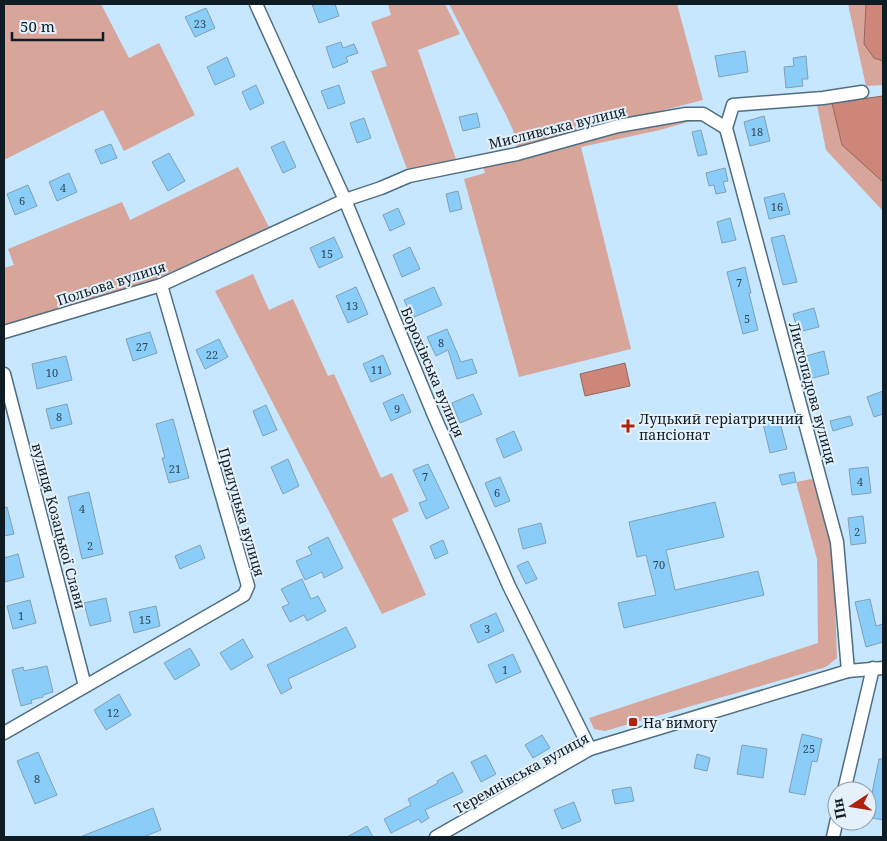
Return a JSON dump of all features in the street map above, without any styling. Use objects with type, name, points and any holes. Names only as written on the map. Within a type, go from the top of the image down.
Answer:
[{"type":"street","name":"Борохівська вулиця","points":[[256,4],[345,200],[433,412],[509,586],[590,749]]},
{"type":"street","points":[[726,128],[734,105],[823,98],[862,92]]},
{"type":"street","name":"Мисливська вулиця","points":[[253,244],[345,200],[410,176],[516,154],[618,126],[686,114],[703,114],[726,128]]},
{"type":"street","name":"Листопадова вулиця","points":[[726,128],[838,542],[848,671]]},
{"type":"street","name":"Польова вулиця","points":[[4,332],[161,285],[253,244]]},
{"type":"street","name":"Прилуцька вулиця","points":[[4,733],[244,595],[248,586],[161,285]]},
{"type":"street","name":"вулиця Козацької Слави","points":[[4,374],[85,686]]},
{"type":"street","points":[[847,781],[878,668]]},
{"type":"street","name":"Теремнівська вулиця","points":[[436,837],[590,749],[848,671],[878,668]]},
{"type":"shaded area","points":[[4,4],[101,4],[129,58],[159,43],[195,115],[124,151],[103,110],[4,160]]},
{"type":"shaded area","points":[[388,4],[445,4],[460,34],[418,50],[457,162],[408,172],[371,71],[387,66],[371,22],[391,15]]},
{"type":"shaded area","points":[[449,4],[677,4],[703,100],[517,148],[513,130],[507,117]]},
{"type":"shaded area","points":[[848,4],[883,4],[883,85],[866,86]]},
{"type":"shaded area","points":[[866,4],[883,4],[883,61],[874,58],[864,44]]},
{"type":"shaded area","points":[[883,96],[883,211],[826,150],[817,105]]},
{"type":"shaded area","points":[[883,96],[883,182],[842,145],[832,103]]},
{"type":"shaded area","points":[[687,119],[700,121],[688,122],[581,147],[631,349],[519,377],[464,179],[485,173],[483,166],[592,137]]},
{"type":"shaded area","points":[[238,167],[269,227],[150,282],[4,325],[4,268],[14,265],[8,249],[122,202],[130,220]]},
{"type":"shaded area","points":[[253,274],[269,310],[293,299],[328,376],[334,374],[381,478],[392,473],[409,511],[392,519],[426,595],[382,614],[215,291]]},
{"type":"shaded area","points":[[625,363],[630,386],[585,396],[580,374]]},
{"type":"shaded area","points":[[811,479],[817,483],[833,549],[837,658],[826,667],[605,731],[594,729],[589,718],[818,643],[817,559],[796,482]]},
{"type":"building","points":[[312,4],[335,4],[339,16],[319,23]]},
{"type":"building","points":[[206,8],[215,28],[195,37],[185,17]]},
{"type":"building","points":[[341,42],[343,48],[354,44],[358,53],[346,57],[348,62],[333,68],[326,47]]},
{"type":"building","points":[[745,51],[748,72],[719,77],[715,56]]},
{"type":"building","points":[[806,56],[808,79],[802,79],[803,86],[786,88],[784,67],[794,66],[793,58]]},
{"type":"building","points":[[227,57],[235,76],[215,85],[207,67]]},
{"type":"building","points":[[256,85],[264,103],[250,110],[242,92]]},
{"type":"building","points":[[339,85],[345,103],[328,109],[321,91]]},
{"type":"building","points":[[477,113],[480,127],[463,131],[459,117]]},
{"type":"building","points":[[764,116],[770,141],[750,146],[744,122]]},
{"type":"building","points":[[364,118],[371,138],[357,143],[350,123]]},
{"type":"building","points":[[701,130],[707,154],[698,156],[692,132]]},
{"type":"building","points":[[284,141],[296,167],[283,173],[271,147]]},
{"type":"building","points":[[111,144],[117,158],[101,164],[95,150]]},
{"type":"building","points":[[169,153],[185,181],[168,191],[152,162]]},
{"type":"building","points":[[725,168],[728,181],[723,182],[726,192],[716,194],[714,185],[709,186],[706,173]]},
{"type":"building","points":[[69,173],[77,192],[57,201],[49,182]]},
{"type":"building","points":[[28,185],[37,206],[15,215],[7,194]]},
{"type":"building","points":[[458,191],[462,209],[450,212],[446,194]]},
{"type":"building","points":[[784,193],[790,214],[769,219],[764,198]]},
{"type":"building","points":[[398,208],[405,224],[390,231],[383,215]]},
{"type":"building","points":[[730,218],[736,240],[722,243],[717,222]]},
{"type":"building","points":[[784,235],[797,282],[783,285],[771,238]]},
{"type":"building","points":[[334,237],[343,257],[319,268],[310,248]]},
{"type":"building","points":[[410,247],[420,269],[402,277],[393,255]]},
{"type":"building","points":[[745,267],[758,330],[743,334],[727,272]]},
{"type":"building","points":[[356,287],[368,314],[348,323],[336,296]]},
{"type":"building","points":[[434,287],[442,305],[412,318],[404,300]]},
{"type":"building","points":[[814,308],[819,327],[798,332],[793,314]]},
{"type":"building","points":[[447,329],[461,362],[472,359],[477,373],[457,379],[448,350],[436,356],[427,337]]},
{"type":"building","points":[[150,332],[157,353],[133,361],[126,339]]},
{"type":"building","points":[[219,339],[228,357],[205,369],[196,350]]},
{"type":"building","points":[[824,351],[829,374],[805,380],[799,358]]},
{"type":"building","points":[[383,355],[391,374],[371,382],[363,364]]},
{"type":"building","points":[[66,356],[72,380],[37,389],[32,364]]},
{"type":"building","points":[[883,391],[883,414],[874,417],[867,397]]},
{"type":"building","points":[[403,394],[411,412],[391,421],[383,403]]},
{"type":"building","points":[[473,394],[482,414],[460,423],[452,403]]},
{"type":"building","points":[[67,404],[72,424],[51,429],[46,409]]},
{"type":"building","points":[[266,405],[277,430],[263,436],[253,411]]},
{"type":"building","points":[[778,415],[787,449],[770,453],[762,419]]},
{"type":"building","points":[[850,416],[853,425],[833,431],[830,421]]},
{"type":"building","points":[[173,419],[189,478],[169,483],[156,424]]},
{"type":"building","points":[[514,431],[522,450],[504,458],[496,439]]},
{"type":"building","points":[[288,459],[299,486],[283,494],[271,467]]},
{"type":"building","points":[[428,464],[449,508],[426,519],[419,503],[427,500],[413,470]]},
{"type":"building","points":[[868,467],[871,493],[852,495],[849,469]]},
{"type":"building","points":[[794,472],[796,482],[782,485],[779,475]]},
{"type":"building","points":[[500,477],[510,501],[495,507],[485,483]]},
{"type":"building","points":[[89,492],[103,554],[82,559],[68,497]]},
{"type":"building","points":[[715,502],[724,537],[666,550],[675,590],[758,571],[764,595],[624,628],[618,603],[656,595],[646,555],[637,557],[629,522]]},
{"type":"building","points":[[7,507],[14,534],[4,536],[4,508]]},
{"type":"building","points":[[863,516],[866,543],[851,545],[848,518]]},
{"type":"building","points":[[541,523],[546,543],[523,549],[518,529]]},
{"type":"building","points":[[328,537],[343,568],[324,578],[322,572],[305,580],[296,561],[312,554],[308,547]]},
{"type":"building","points":[[443,540],[448,553],[435,559],[430,546]]},
{"type":"building","points":[[200,545],[205,558],[180,569],[175,556]]},
{"type":"building","points":[[18,554],[24,577],[5,582],[4,558]]},
{"type":"building","points":[[528,561],[537,579],[526,584],[517,566]]},
{"type":"building","points":[[302,579],[311,599],[318,596],[326,611],[307,621],[304,615],[290,622],[282,607],[289,604],[281,589]]},
{"type":"building","points":[[106,598],[111,621],[90,626],[84,603]]},
{"type":"building","points":[[870,599],[876,626],[883,624],[883,642],[866,647],[855,602]]},
{"type":"building","points":[[30,600],[36,623],[13,629],[7,606]]},
{"type":"building","points":[[156,606],[160,626],[134,633],[129,612]]},
{"type":"building","points":[[496,613],[504,631],[478,643],[470,625]]},
{"type":"building","points":[[346,627],[356,647],[288,679],[292,688],[281,694],[267,665]]},
{"type":"building","points":[[243,639],[253,657],[231,670],[220,653]]},
{"type":"building","points":[[190,648],[200,665],[175,680],[164,663]]},
{"type":"building","points":[[513,654],[521,672],[496,683],[488,665]]},
{"type":"building","points":[[47,666],[53,692],[31,700],[32,703],[21,706],[12,670],[23,667],[24,671]]},
{"type":"building","points":[[119,694],[131,715],[106,730],[94,710]]},
{"type":"building","points":[[802,734],[822,739],[817,762],[812,761],[805,795],[789,792]]},
{"type":"building","points":[[542,735],[550,748],[533,758],[525,745]]},
{"type":"building","points":[[742,745],[767,749],[763,778],[737,774]]},
{"type":"building","points":[[38,752],[57,795],[35,804],[17,761]]},
{"type":"building","points":[[697,754],[710,758],[707,771],[694,768]]},
{"type":"building","points":[[486,755],[496,774],[481,782],[471,762]]},
{"type":"building","points":[[879,759],[883,759],[883,820],[877,819],[877,781],[874,781]]},
{"type":"building","points":[[453,772],[463,792],[425,810],[429,818],[421,823],[419,819],[391,833],[384,819],[411,805],[408,799],[438,783],[437,781]]},
{"type":"building","points":[[631,787],[634,801],[615,804],[612,790]]},
{"type":"building","points":[[574,802],[581,821],[562,829],[554,810]]},
{"type":"building","points":[[153,808],[161,830],[143,837],[80,837]]},
{"type":"building","points":[[367,826],[373,837],[347,837]]},
{"type":"place","name":"Луцький геріатричний пансіонат","points":[[628,426]]},
{"type":"place","name":"На вимогу","points":[[633,722]]}]
